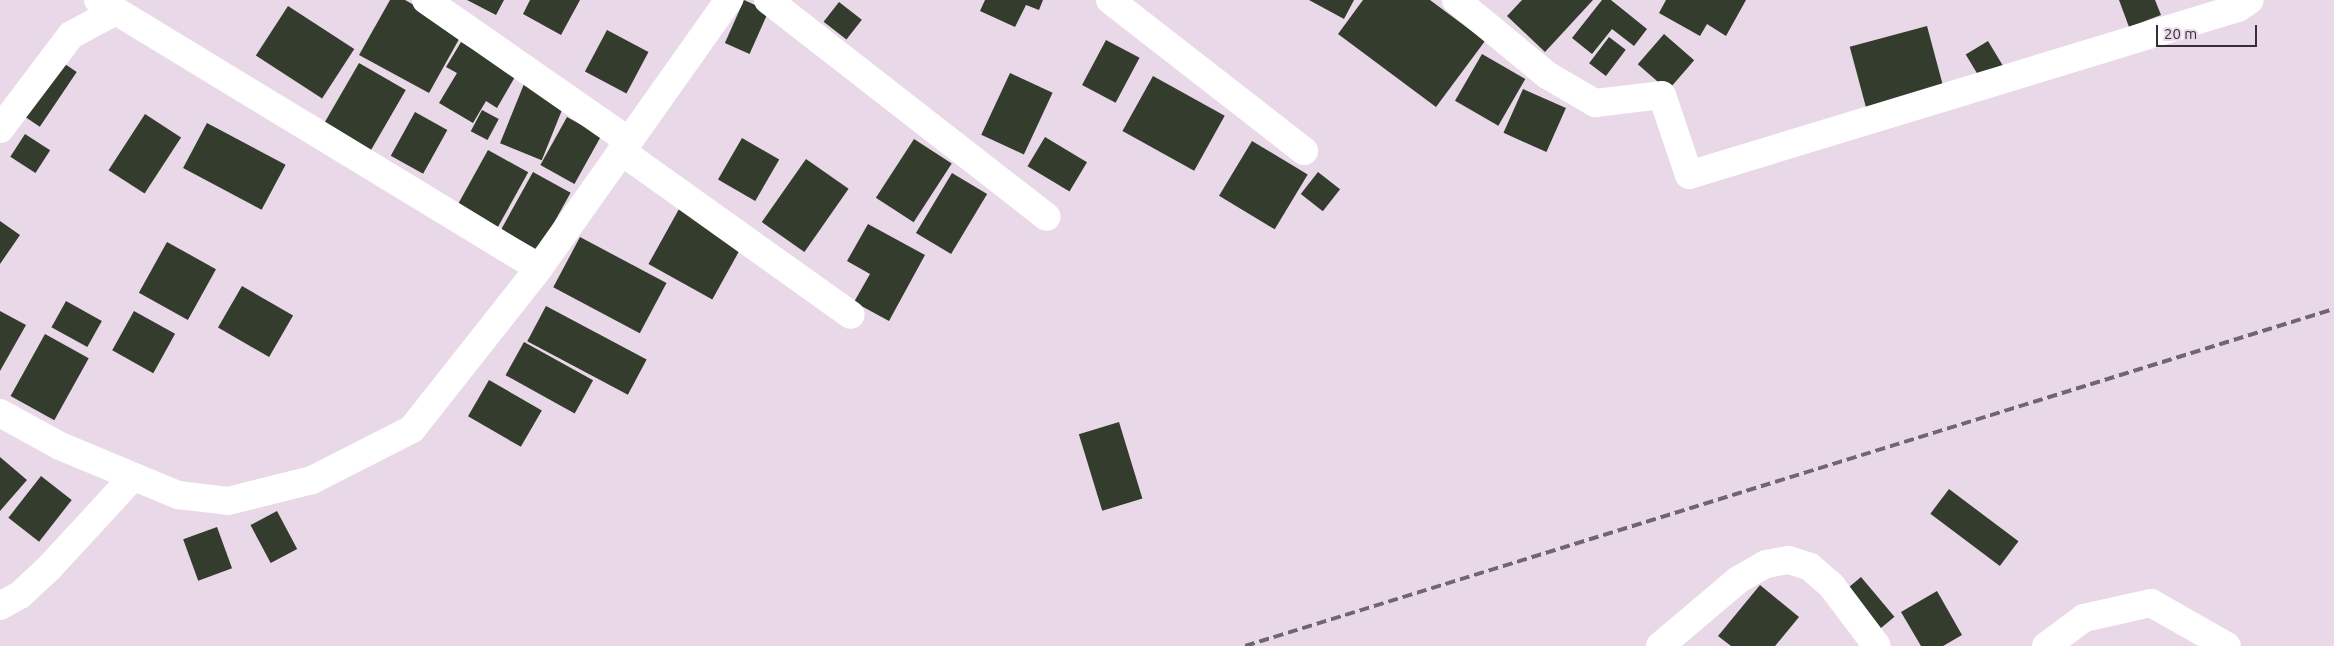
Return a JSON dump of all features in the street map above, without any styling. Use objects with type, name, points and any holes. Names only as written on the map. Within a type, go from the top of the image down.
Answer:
[{"type":"street","points":[[426,0],[851,315]]},
{"type":"street","points":[[0,413],[132,478],[178,494],[228,501],[312,480],[412,429],[539,268],[729,0]]},
{"type":"street","points":[[768,0],[1047,217]]},
{"type":"street","points":[[1110,0],[1304,152]]},
{"type":"street","points":[[1456,0],[1547,75],[1594,103],[1662,96],[1688,175],[2238,8],[2250,0]]},
{"type":"street","points":[[0,129],[71,35],[107,6],[539,268]]},
{"type":"street","points":[[0,606],[20,595],[49,568],[132,478]]},
{"type":"street","points":[[1660,646],[1738,580],[1766,564],[1789,560],[1810,567],[1831,585],[1877,646]]},
{"type":"street","points":[[2046,646],[2084,618],[2152,603],[2227,646]]},
{"type":"building","points":[[390,0],[405,0],[463,32],[429,93],[359,55]]},
{"type":"building","points":[[467,0],[504,0],[496,15]]},
{"type":"building","points":[[530,0],[580,0],[561,35],[523,14]]},
{"type":"building","points":[[744,0],[769,11],[750,54],[725,43]]},
{"type":"building","points":[[985,0],[1043,0],[1039,10],[1026,5],[1015,27],[980,11]]},
{"type":"building","points":[[1309,0],[1354,0],[1344,19]]},
{"type":"building","points":[[1363,0],[1430,0],[1485,41],[1436,107],[1338,34]]},
{"type":"building","points":[[1522,0],[1593,0],[1545,52],[1507,16]]},
{"type":"building","points":[[1602,0],[1611,0],[1647,29],[1634,46],[1612,29],[1592,54],[1572,38]]},
{"type":"building","points":[[1666,0],[1746,0],[1726,36],[1707,24],[1700,36],[1659,13]]},
{"type":"building","points":[[2119,0],[2155,0],[2161,15],[2129,27]]},
{"type":"building","points":[[839,2],[862,20],[846,40],[824,22]]},
{"type":"building","points":[[288,6],[354,49],[322,99],[256,55]]},
{"type":"building","points":[[1927,26],[1946,97],[1869,117],[1850,47]]},
{"type":"building","points":[[607,30],[648,52],[626,94],[585,71]]},
{"type":"building","points":[[1664,34],[1694,60],[1668,90],[1638,64]]},
{"type":"building","points":[[1609,37],[1626,50],[1606,76],[1589,63]]},
{"type":"building","points":[[1106,40],[1140,58],[1116,103],[1082,85]]},
{"type":"building","points":[[1988,41],[2003,66],[1981,79],[1966,54]]},
{"type":"building","points":[[461,42],[516,75],[497,108],[486,101],[473,123],[439,103],[457,73],[446,67]]},
{"type":"building","points":[[1482,54],[1525,79],[1498,126],[1455,101]]},
{"type":"building","points":[[56,58],[77,72],[40,127],[19,113]]},
{"type":"building","points":[[359,63],[406,90],[371,151],[324,124]]},
{"type":"building","points":[[1010,73],[1053,93],[1024,154],[981,135]]},
{"type":"building","points":[[1153,76],[1225,116],[1194,171],[1122,131]]},
{"type":"building","points":[[524,84],[566,101],[542,160],[500,143]]},
{"type":"building","points":[[1523,89],[1566,108],[1546,152],[1503,133]]},
{"type":"building","points":[[482,110],[499,119],[488,140],[471,131]]},
{"type":"building","points":[[415,112],[447,130],[423,174],[391,156]]},
{"type":"building","points":[[145,114],[181,137],[145,194],[109,170]]},
{"type":"building","points":[[567,117],[601,136],[574,184],[540,165]]},
{"type":"building","points":[[207,123],[286,165],[262,210],[183,168]]},
{"type":"building","points":[[25,134],[50,150],[35,173],[10,157]]},
{"type":"building","points":[[1045,137],[1087,162],[1069,191],[1027,166]]},
{"type":"building","points":[[742,138],[779,159],[755,201],[718,180]]},
{"type":"building","points":[[914,139],[952,164],[914,222],[876,198]]},
{"type":"building","points":[[1252,141],[1308,174],[1275,229],[1219,196]]},
{"type":"building","points":[[488,150],[528,172],[497,228],[457,206]]},
{"type":"building","points":[[806,159],[849,189],[804,252],[762,222]]},
{"type":"building","points":[[533,172],[571,193],[539,251],[501,230]]},
{"type":"building","points":[[1318,172],[1340,189],[1323,211],[1301,194]]},
{"type":"building","points":[[952,173],[987,194],[951,254],[916,233]]},
{"type":"building","points":[[679,209],[743,244],[712,299],[648,264]]},
{"type":"building","points":[[0,221],[20,235],[0,264]]},
{"type":"building","points":[[868,224],[925,255],[889,321],[854,302],[870,274],[847,261]]},
{"type":"building","points":[[580,237],[667,283],[640,333],[553,287]]},
{"type":"building","points":[[167,242],[216,269],[188,320],[139,293]]},
{"type":"building","points":[[242,286],[293,316],[269,357],[218,328]]},
{"type":"building","points":[[66,301],[102,321],[87,347],[51,327]]},
{"type":"building","points":[[546,306],[647,360],[628,395],[527,341]]},
{"type":"building","points":[[0,311],[26,325],[0,371]]},
{"type":"building","points":[[134,311],[175,334],[153,373],[112,350]]},
{"type":"building","points":[[45,334],[89,358],[54,420],[11,396]]},
{"type":"building","points":[[524,342],[593,380],[575,414],[506,375]]},
{"type":"building","points":[[489,380],[542,410],[521,447],[468,416]]},
{"type":"building","points":[[1119,422],[1142,499],[1102,511],[1079,434]]},
{"type":"building","points":[[0,457],[27,480],[0,511]]},
{"type":"building","points":[[41,476],[72,500],[39,542],[8,518]]},
{"type":"building","points":[[1949,489],[2018,541],[2000,566],[1930,514]]},
{"type":"building","points":[[277,511],[297,549],[271,563],[251,525]]},
{"type":"building","points":[[217,527],[232,568],[198,581],[183,539]]},
{"type":"building","points":[[1861,577],[1894,617],[1878,630],[1845,590]]},
{"type":"building","points":[[1760,585],[1799,617],[1775,646],[1731,646],[1718,636]]},
{"type":"building","points":[[1937,591],[1962,635],[1943,646],[1921,646],[1901,612]]},
{"type":"railway","points":[[1245,646],[2334,309]]}]
